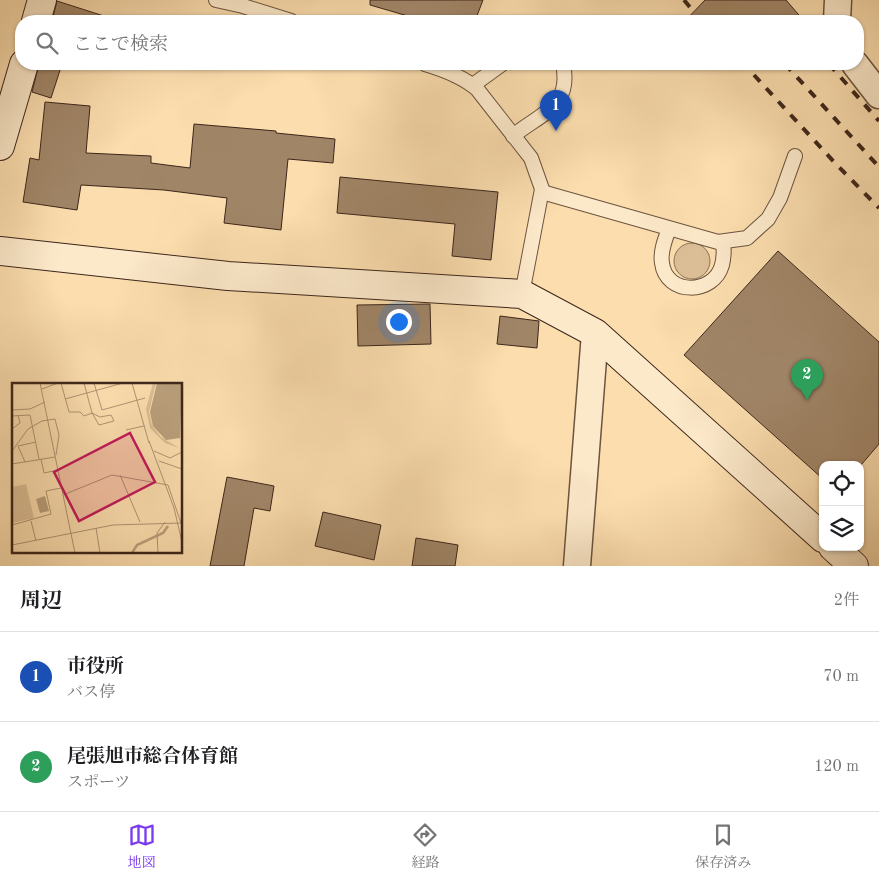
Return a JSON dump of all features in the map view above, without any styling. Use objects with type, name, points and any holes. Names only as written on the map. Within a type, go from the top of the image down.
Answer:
[{"type":"street","points":[[38,15],[42,0]]},
{"type":"street","points":[[837,15],[838,0]]},
{"type":"street","points":[[0,146],[22,70]]},
{"type":"street","points":[[860,70],[879,95]]},
{"type":"street","points":[[0,251],[228,276],[522,294],[595,333],[819,534]]},
{"type":"street","points":[[577,566],[595,333]]},
{"type":"street","points":[[837,551],[854,566]]},
{"type":"lane","points":[[216,0],[272,15]]},
{"type":"lane","points":[[442,70],[473,85],[531,158],[542,192],[522,294]]},
{"type":"lane","points":[[473,85],[494,70]]},
{"type":"lane","points":[[513,136],[559,101],[564,90],[566,78],[564,70]]},
{"type":"lane","points":[[542,192],[669,229],[723,242],[747,238],[768,219],[780,198],[795,156]]},
{"type":"lane","points":[[669,229],[661,261],[663,270],[672,282],[686,288],[701,288],[714,279],[722,266],[723,242]]},
{"type":"shaded area","points":[[692,243],[699,244],[705,248],[709,254],[709,268],[705,274],[699,278],[692,279],[685,278],[679,274],[675,268],[674,261],[675,254],[679,248],[685,244]]},
{"type":"building","points":[[370,0],[483,0],[477,15],[404,15],[370,5]]},
{"type":"building","points":[[705,0],[786,0],[799,15],[691,15]]},
{"type":"building","points":[[57,1],[101,15],[54,15]]},
{"type":"building","points":[[38,70],[60,70],[51,98],[32,92]]},
{"type":"building","points":[[45,102],[90,106],[86,153],[151,156],[151,163],[190,168],[194,124],[276,131],[276,133],[335,139],[333,163],[288,159],[281,230],[224,223],[227,198],[164,190],[81,185],[77,210],[23,202],[30,158],[39,160]]},
{"type":"building","points":[[340,177],[498,192],[491,260],[452,256],[455,224],[337,213]]},
{"type":"building","points":[[778,251],[879,342],[879,444],[864,462],[819,461],[819,475],[684,355]]},
{"type":"building","points":[[430,304],[431,344],[358,346],[357,305]]},
{"type":"building","points":[[500,316],[539,321],[537,348],[497,344]]},
{"type":"building","points":[[227,477],[274,486],[270,511],[254,508],[244,566],[210,566]]},
{"type":"building","points":[[323,512],[381,525],[374,560],[315,546]]},
{"type":"building","points":[[416,538],[458,545],[455,566],[412,566]]},
{"type":"railway","points":[[684,0],[694,12]]},
{"type":"railway","points":[[790,70],[879,167]]},
{"type":"railway","points":[[834,70],[879,121]]},
{"type":"railway","points":[[754,75],[879,208]]},
{"type":"place","name":"市役所","points":[[556,131]]},
{"type":"place","name":"尾張旭市総合体育館","points":[[807,400]]}]
